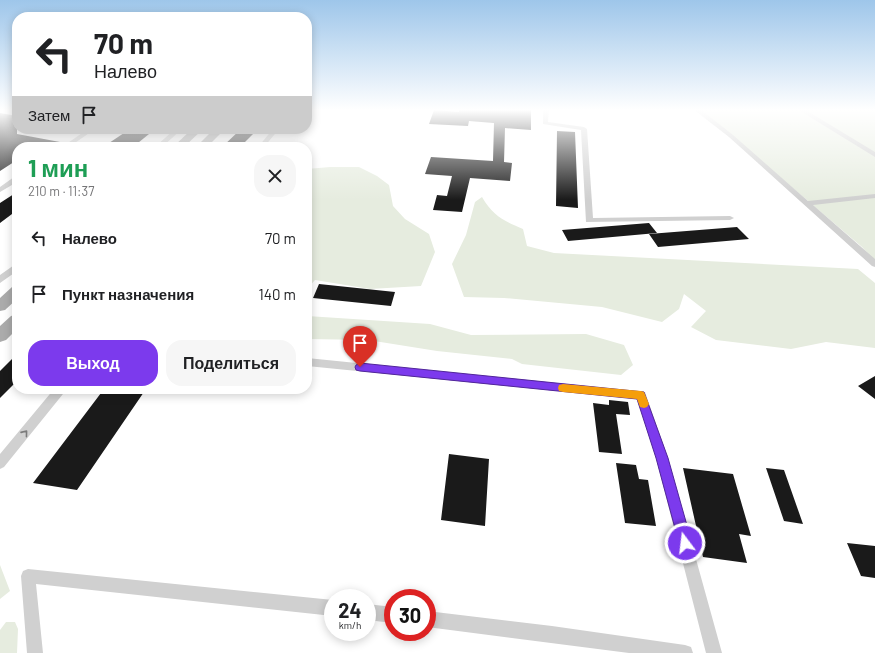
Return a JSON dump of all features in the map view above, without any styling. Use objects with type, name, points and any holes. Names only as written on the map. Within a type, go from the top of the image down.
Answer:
[{"type":"main road","points":[[0,306],[12,295]]},
{"type":"main road","points":[[0,336],[12,325]]},
{"type":"street","points":[[585,139],[589,220],[730,218]]},
{"type":"street","points":[[735,139],[875,264]]},
{"type":"street","points":[[850,139],[875,155]]},
{"type":"street","points":[[0,190],[12,182]]},
{"type":"street","points":[[808,203],[875,196]]},
{"type":"street","points":[[0,280],[12,270]]},
{"type":"street","points":[[312,362],[641,395],[662,458],[714,653]]},
{"type":"street","points":[[0,463],[57,394]]},
{"type":"street","points":[[35,653],[28,576],[324,607]]},
{"type":"street","points":[[436,620],[552,634],[685,653]]},
{"type":"shaded area","points":[[736,139],[875,139],[875,261],[862,247]]},
{"type":"shaded area","points":[[359,167],[377,176],[389,185],[393,206],[405,219],[429,234],[435,252],[421,286],[370,289],[315,280],[312,283],[312,169]]},
{"type":"shaded area","points":[[482,197],[490,209],[500,217],[523,229],[527,246],[554,253],[858,269],[875,283],[875,348],[826,342],[791,349],[716,340],[691,327],[706,311],[684,294],[679,309],[662,322],[602,307],[504,298],[464,297],[452,264],[466,235],[475,202]]},
{"type":"shaded area","points":[[312,316],[430,324],[471,335],[586,334],[624,345],[633,365],[621,375],[522,364],[512,359],[437,351],[368,340],[312,339]]},
{"type":"shaded area","points":[[0,565],[10,591],[0,599]]},
{"type":"shaded area","points":[[6,622],[15,622],[18,629],[17,653],[0,653],[0,630]]},
{"type":"building","points":[[0,139],[46,139],[60,142],[12,142],[12,163],[0,171]]},
{"type":"building","points":[[114,139],[142,139],[139,142],[110,142]]},
{"type":"building","points":[[230,139],[248,139],[245,142],[227,142]]},
{"type":"building","points":[[494,139],[505,139],[504,162],[512,163],[510,181],[470,178],[462,212],[433,210],[437,195],[447,196],[452,176],[425,174],[431,157],[493,161]]},
{"type":"building","points":[[557,139],[575,139],[578,208],[556,206]]},
{"type":"building","points":[[12,195],[12,214],[0,223],[0,203]]},
{"type":"building","points":[[649,223],[657,233],[568,241],[562,230]]},
{"type":"building","points":[[737,227],[749,239],[658,247],[649,234]]},
{"type":"building","points":[[319,284],[395,292],[391,306],[313,298]]},
{"type":"building","points":[[12,359],[12,386],[0,398],[0,371]]},
{"type":"building","points":[[875,376],[875,399],[858,386]]},
{"type":"building","points":[[100,394],[143,394],[77,490],[33,483]]},
{"type":"building","points":[[609,400],[628,402],[630,415],[616,414],[622,454],[599,452],[593,403],[609,405]]},
{"type":"building","points":[[449,454],[489,459],[485,526],[441,520]]},
{"type":"building","points":[[616,463],[636,465],[639,479],[648,480],[656,526],[625,523]]},
{"type":"building","points":[[683,468],[733,474],[751,536],[739,534],[747,563],[703,557]]},
{"type":"building","points":[[766,468],[784,470],[803,524],[784,521]]},
{"type":"building","points":[[847,543],[875,546],[875,578],[861,576]]},
{"type":"slow traffic","points":[[563,388],[641,395],[644,404]]},
{"type":"route","points":[[360,367],[641,395],[662,458],[685,543]]}]
